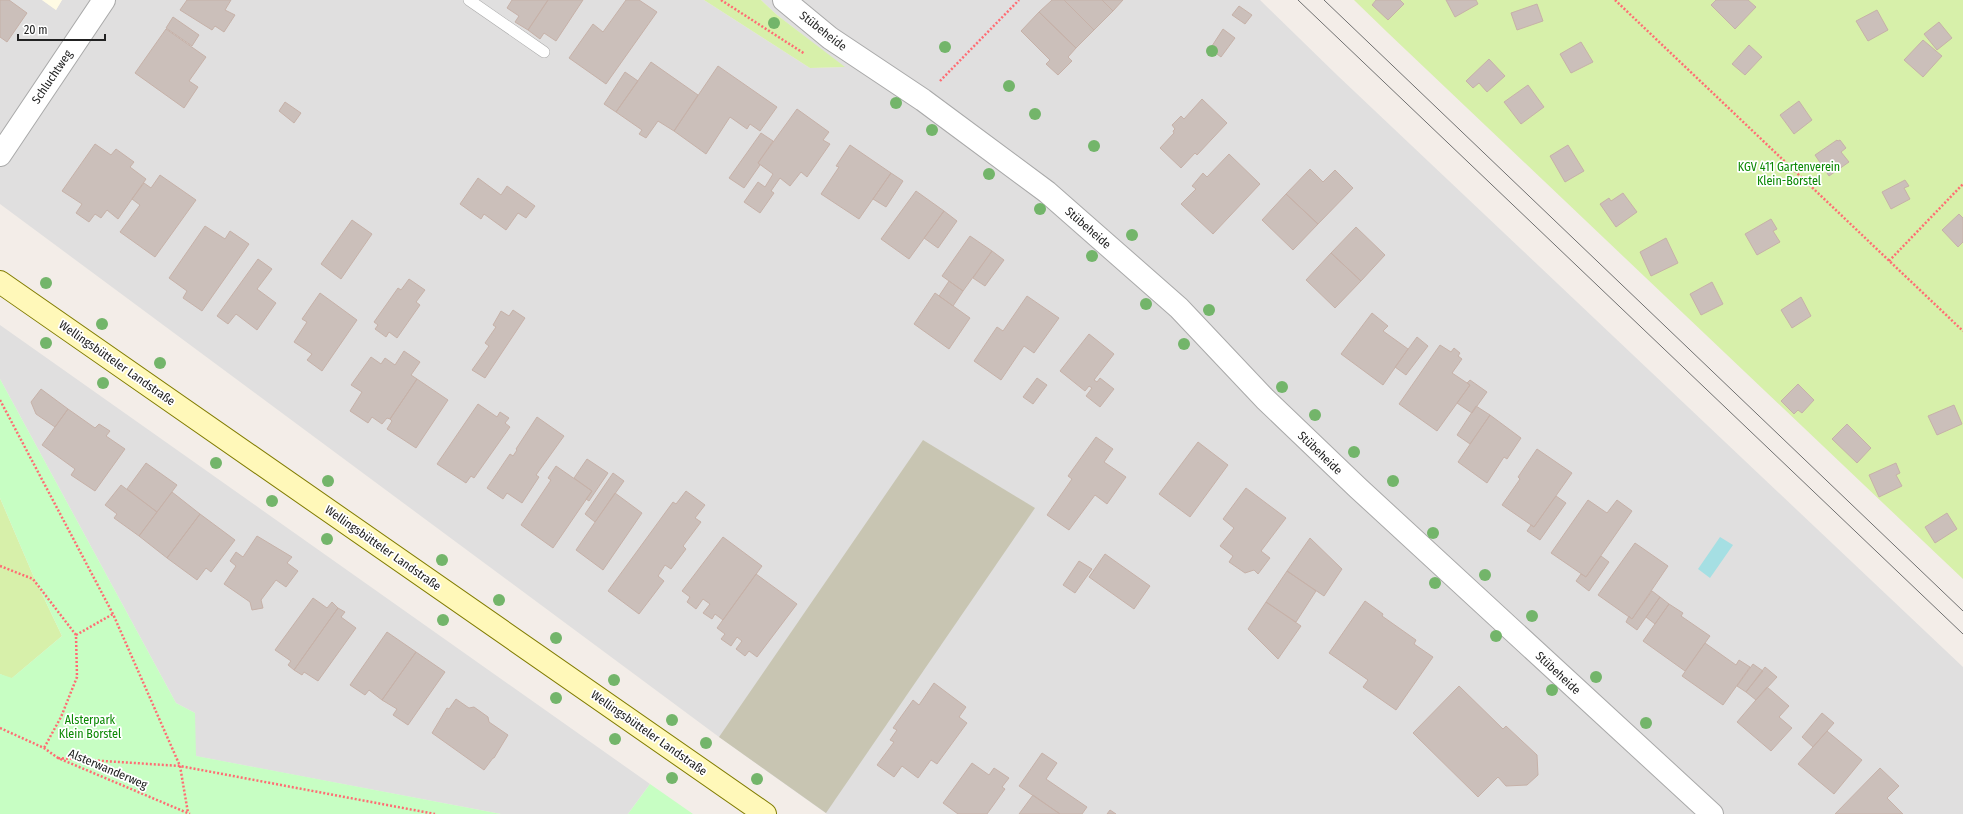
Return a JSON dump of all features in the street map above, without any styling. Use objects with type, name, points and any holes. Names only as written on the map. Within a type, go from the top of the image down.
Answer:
[{"type":"main road","name":"Wellingsbütteler Landstraße","points":[[0,282],[765,814]]},
{"type":"street","name":"Schluchtweg","points":[[0,155],[104,0]]},
{"type":"street","name":"Stübeheide","points":[[784,0],[830,38],[923,100],[1047,192],[1179,308],[1265,399],[1358,488],[1712,814]]},
{"type":"lane","points":[[469,0],[544,52]]},
{"type":"path","points":[[721,0],[809,57],[830,38]]},
{"type":"path","points":[[923,100],[1020,0]]},
{"type":"path","points":[[1615,0],[1963,331]]},
{"type":"path","points":[[1889,261],[1963,184]]},
{"type":"path","points":[[0,400],[113,614],[180,766],[189,814]]},
{"type":"path","points":[[0,566],[33,579],[76,635],[77,677],[61,717],[44,748]]},
{"type":"path","points":[[76,635],[113,614]]},
{"type":"path","name":"Alsterwanderweg","points":[[0,728],[44,748],[58,758],[189,814]]},
{"type":"path","points":[[58,758],[180,766],[435,814]]},
{"type":"shaded area","points":[[0,0],[42,0],[56,10],[62,0],[704,0],[810,68],[844,67],[777,15],[761,0],[1260,0],[1337,75],[1963,667],[1963,814],[827,814],[719,737],[0,204]]},
{"type":"shaded area","points":[[42,0],[62,0],[56,10]]},
{"type":"shaded area","points":[[0,325],[650,784],[628,814],[501,814],[195,756],[195,713],[176,703],[0,379]]},
{"type":"shaded area","points":[[923,440],[1035,508],[826,813],[719,737]]},
{"type":"green space","points":[[704,0],[761,0],[777,15],[845,67],[810,68]]},
{"type":"green space","name":"KGV 411 Gartenverein Klein-Borstel","points":[[1354,0],[1963,0],[1963,579],[1387,32]]},
{"type":"green space","name":"Alsterpark Klein Borstel","points":[[0,379],[176,703],[195,713],[196,756],[501,814],[0,814],[0,674],[12,678],[62,636],[33,575],[0,498]]},
{"type":"green space","points":[[0,498],[33,575],[62,636],[11,679],[0,674]]},
{"type":"green space","points":[[650,784],[693,814],[628,814]]},
{"type":"water","points":[[1720,537],[1733,545],[1710,578],[1698,569]]},
{"type":"building","points":[[0,0],[9,0],[27,13],[7,42],[0,37]]},
{"type":"building","points":[[187,0],[231,0],[225,10],[235,15],[224,32],[215,26],[212,30],[180,10]]},
{"type":"building","points":[[512,0],[548,0],[528,30],[515,22],[519,16],[507,8]]},
{"type":"building","points":[[548,0],[583,0],[556,41],[544,33],[540,39],[528,30]]},
{"type":"building","points":[[626,0],[639,0],[657,12],[606,84],[569,58],[593,24],[603,32]]},
{"type":"building","points":[[1052,0],[1064,0],[1094,30],[1076,48],[1039,12]]},
{"type":"building","points":[[1064,0],[1102,0],[1113,11],[1094,30]]},
{"type":"building","points":[[1102,0],[1123,0],[1113,11]]},
{"type":"building","points":[[1376,0],[1400,0],[1404,4],[1388,20],[1372,5]]},
{"type":"building","points":[[1446,0],[1476,0],[1478,4],[1455,17]]},
{"type":"building","points":[[1716,0],[1748,0],[1756,7],[1735,29],[1711,5]]},
{"type":"building","points":[[1537,4],[1543,21],[1517,30],[1511,13]]},
{"type":"building","points":[[1239,6],[1252,15],[1245,24],[1232,15]]},
{"type":"building","points":[[1877,10],[1888,30],[1868,41],[1856,21]]},
{"type":"building","points":[[1039,12],[1076,48],[1068,57],[1072,61],[1058,75],[1046,64],[1050,60],[1021,31]]},
{"type":"building","points":[[173,17],[199,35],[192,46],[166,28]]},
{"type":"building","points":[[1939,22],[1952,38],[1937,50],[1924,34]]},
{"type":"building","points":[[166,29],[206,57],[189,81],[198,87],[184,108],[135,73]]},
{"type":"building","points":[[1223,29],[1235,38],[1221,57],[1210,49]]},
{"type":"building","points":[[1923,40],[1942,56],[1923,77],[1904,60]]},
{"type":"building","points":[[1581,42],[1593,62],[1571,73],[1560,54]]},
{"type":"building","points":[[1749,45],[1762,57],[1745,75],[1732,64]]},
{"type":"building","points":[[1489,59],[1505,76],[1487,92],[1479,83],[1473,88],[1466,81]]},
{"type":"building","points":[[651,62],[698,95],[674,131],[658,121],[646,138],[639,134],[642,130],[616,112]]},
{"type":"building","points":[[718,66],[777,107],[760,131],[750,124],[747,129],[730,117],[706,154],[674,131]]},
{"type":"building","points":[[625,72],[638,81],[616,112],[604,104]]},
{"type":"building","points":[[1528,85],[1544,107],[1521,124],[1504,102]]},
{"type":"building","points":[[1202,99],[1227,123],[1197,155],[1195,153],[1181,168],[1160,148],[1174,133],[1173,131],[1175,129],[1172,125],[1181,116],[1184,119]]},
{"type":"building","points":[[1799,101],[1812,120],[1794,134],[1780,115]]},
{"type":"building","points":[[285,102],[301,113],[294,123],[279,111]]},
{"type":"building","points":[[797,109],[829,132],[823,140],[830,144],[807,177],[801,172],[790,186],[780,178],[771,191],[774,193],[760,213],[744,202],[758,182],[765,187],[773,174],[758,163]]},
{"type":"building","points":[[761,133],[773,141],[758,163],[760,165],[744,188],[729,178]]},
{"type":"building","points":[[1837,140],[1840,140],[1846,148],[1841,152],[1849,162],[1829,176],[1815,155]]},
{"type":"building","points":[[95,144],[111,155],[116,149],[134,162],[130,167],[146,179],[118,219],[107,210],[101,218],[95,214],[89,222],[76,213],[82,204],[62,191]]},
{"type":"building","points":[[850,145],[891,173],[859,219],[821,194],[839,167],[836,166]]},
{"type":"building","points":[[1568,145],[1584,171],[1565,182],[1550,156]]},
{"type":"building","points":[[1229,154],[1260,184],[1213,234],[1181,204],[1196,189],[1192,186],[1203,173],[1207,177]]},
{"type":"building","points":[[1310,169],[1323,182],[1335,170],[1353,188],[1318,224],[1286,194]]},
{"type":"building","points":[[891,173],[903,181],[886,207],[873,199]]},
{"type":"building","points":[[160,175],[196,200],[155,257],[120,232],[140,205],[132,199],[144,183],[151,188]]},
{"type":"building","points":[[478,178],[501,195],[507,186],[535,206],[526,218],[518,213],[506,230],[484,214],[481,219],[460,204]]},
{"type":"building","points":[[1905,180],[1909,186],[1904,188],[1910,199],[1891,209],[1882,192]]},
{"type":"building","points":[[916,191],[944,211],[909,259],[881,239]]},
{"type":"building","points":[[1623,193],[1637,212],[1616,227],[1600,204],[1609,198],[1611,201]]},
{"type":"building","points":[[1286,194],[1318,224],[1293,250],[1262,220]]},
{"type":"building","points":[[944,211],[957,221],[938,248],[924,238]]},
{"type":"building","points":[[1959,214],[1963,218],[1963,242],[1958,247],[1942,230]]},
{"type":"building","points":[[1771,219],[1777,229],[1773,231],[1780,242],[1757,255],[1745,234]]},
{"type":"building","points":[[352,220],[372,234],[341,279],[321,264]]},
{"type":"building","points":[[205,226],[225,239],[230,231],[249,244],[202,311],[183,298],[187,291],[169,278]]},
{"type":"building","points":[[1356,227],[1385,255],[1361,281],[1331,253]]},
{"type":"building","points":[[970,236],[992,251],[963,291],[942,276]]},
{"type":"building","points":[[1666,238],[1678,263],[1651,276],[1640,252]]},
{"type":"building","points":[[992,251],[1004,260],[985,286],[973,278]]},
{"type":"building","points":[[1331,253],[1361,281],[1335,308],[1306,280]]},
{"type":"building","points":[[258,259],[272,269],[257,289],[276,303],[257,330],[236,314],[228,324],[217,316]]},
{"type":"building","points":[[409,279],[425,290],[416,302],[420,305],[397,338],[389,332],[386,337],[375,329],[378,325],[374,322],[398,288],[401,290]]},
{"type":"building","points":[[949,281],[963,291],[953,306],[939,296]]},
{"type":"building","points":[[1712,282],[1723,304],[1701,315],[1690,294]]},
{"type":"building","points":[[320,293],[357,320],[322,371],[307,360],[312,354],[294,342],[307,322],[302,319]]},
{"type":"building","points":[[935,293],[970,318],[949,349],[914,324]]},
{"type":"building","points":[[1027,296],[1059,318],[1034,353],[1024,346],[1001,380],[974,361],[997,327],[1003,331]]},
{"type":"building","points":[[1801,297],[1811,316],[1792,328],[1781,310]]},
{"type":"building","points":[[513,310],[525,318],[485,378],[472,370],[489,346],[485,343],[496,327],[493,325],[501,311],[509,316]]},
{"type":"building","points":[[1372,313],[1388,326],[1383,331],[1408,349],[1383,385],[1341,354]]},
{"type":"building","points":[[1089,334],[1114,354],[1094,380],[1097,382],[1100,378],[1114,389],[1100,407],[1086,396],[1092,388],[1089,386],[1085,391],[1060,371]]},
{"type":"building","points":[[1417,337],[1428,346],[1406,375],[1395,367]]},
{"type":"building","points":[[1440,345],[1451,352],[1454,348],[1460,353],[1458,356],[1462,359],[1452,373],[1470,385],[1437,431],[1399,404]]},
{"type":"building","points":[[404,351],[420,362],[411,375],[417,379],[390,419],[387,418],[382,424],[372,417],[368,423],[350,411],[362,392],[351,385],[371,357],[381,364],[385,358],[395,365]]},
{"type":"building","points":[[1037,378],[1047,385],[1033,404],[1023,397]]},
{"type":"building","points":[[417,379],[448,400],[416,448],[387,429],[392,421],[390,419]]},
{"type":"building","points":[[1470,380],[1487,392],[1472,413],[1457,403],[1470,385],[1467,383]]},
{"type":"building","points":[[1798,384],[1814,400],[1802,413],[1798,410],[1794,414],[1781,401]]},
{"type":"building","points":[[41,389],[68,409],[55,427],[36,414],[31,402]]},
{"type":"building","points":[[478,404],[497,417],[500,412],[509,418],[505,423],[510,427],[474,478],[471,476],[466,483],[437,464]]},
{"type":"building","points":[[1954,405],[1962,424],[1937,435],[1928,416]]},
{"type":"building","points":[[1476,406],[1490,415],[1470,444],[1457,435]]},
{"type":"building","points":[[68,409],[95,428],[99,424],[110,431],[106,436],[125,449],[95,491],[71,475],[75,469],[42,445]]},
{"type":"building","points":[[1490,415],[1521,438],[1507,459],[1504,457],[1487,483],[1458,462]]},
{"type":"building","points":[[537,417],[564,436],[536,475],[539,477],[522,503],[507,493],[503,499],[487,488],[510,454],[513,456]]},
{"type":"building","points":[[1847,424],[1871,448],[1857,463],[1832,439]]},
{"type":"building","points":[[1096,437],[1113,449],[1104,462],[1126,477],[1107,504],[1095,495],[1069,530],[1047,515],[1072,479],[1068,476]]},
{"type":"building","points":[[1198,442],[1228,465],[1190,517],[1159,494]]},
{"type":"building","points":[[1537,449],[1572,473],[1534,527],[1502,505],[1520,479],[1518,477]]},
{"type":"building","points":[[587,459],[608,473],[589,501],[586,499],[592,491],[574,478]]},
{"type":"building","points":[[146,463],[177,485],[157,512],[127,489]]},
{"type":"building","points":[[1896,463],[1900,473],[1896,475],[1902,486],[1879,497],[1869,475]]},
{"type":"building","points":[[556,466],[592,491],[553,548],[521,525],[551,480],[548,478]]},
{"type":"building","points":[[613,473],[624,481],[595,522],[585,514]]},
{"type":"building","points":[[121,485],[157,512],[139,536],[114,518],[117,514],[105,505]]},
{"type":"building","points":[[1246,488],[1286,518],[1261,551],[1270,558],[1258,574],[1254,570],[1245,573],[1229,562],[1233,556],[1220,546],[1234,528],[1223,519]]},
{"type":"building","points":[[686,491],[705,505],[695,518],[701,522],[683,546],[686,549],[671,569],[665,565],[658,576],[664,581],[639,614],[608,591],[673,502],[676,504]]},
{"type":"building","points":[[172,492],[200,514],[167,558],[139,536]]},
{"type":"building","points":[[615,493],[642,513],[603,570],[576,550]]},
{"type":"building","points":[[1556,496],[1566,503],[1540,540],[1527,531],[1531,525],[1534,527]]},
{"type":"building","points":[[1588,500],[1607,513],[1617,500],[1632,511],[1586,577],[1551,553]]},
{"type":"building","points":[[1947,513],[1957,529],[1935,543],[1925,527]]},
{"type":"building","points":[[200,514],[235,540],[211,572],[206,568],[197,580],[167,558]]},
{"type":"building","points":[[257,536],[292,557],[287,563],[298,571],[286,587],[276,580],[261,600],[263,608],[252,610],[250,602],[224,584],[236,566],[230,561],[236,552],[243,557]]},
{"type":"building","points":[[723,537],[762,566],[723,620],[715,614],[712,619],[703,613],[710,604],[703,599],[696,609],[687,602],[690,597],[682,591]]},
{"type":"building","points":[[1310,538],[1342,569],[1324,596],[1287,571]]},
{"type":"building","points":[[1635,543],[1668,566],[1632,619],[1598,595]]},
{"type":"building","points":[[1105,554],[1150,586],[1134,609],[1089,577]]},
{"type":"building","points":[[1601,556],[1609,562],[1589,591],[1576,581],[1581,574],[1586,577]]},
{"type":"building","points":[[1079,561],[1092,569],[1075,593],[1063,585]]},
{"type":"building","points":[[1287,571],[1316,591],[1296,622],[1266,602]]},
{"type":"building","points":[[756,574],[797,604],[757,657],[749,651],[745,656],[736,649],[742,641],[737,637],[731,646],[721,639],[725,634],[717,628]]},
{"type":"building","points":[[1652,591],[1660,597],[1637,630],[1626,622],[1629,616],[1632,619]]},
{"type":"building","points":[[1660,597],[1669,604],[1655,624],[1646,617]]},
{"type":"building","points":[[313,598],[327,608],[332,602],[338,608],[294,670],[288,665],[291,661],[275,650]]},
{"type":"building","points":[[1365,601],[1383,614],[1382,616],[1416,640],[1414,644],[1433,657],[1396,710],[1363,687],[1368,680],[1329,653]]},
{"type":"building","points":[[1266,602],[1301,626],[1278,659],[1248,629]]},
{"type":"building","points":[[1669,604],[1683,613],[1681,616],[1710,636],[1685,671],[1643,641]]},
{"type":"building","points":[[338,608],[345,612],[341,617],[356,628],[318,681],[304,672],[302,675],[294,670]]},
{"type":"building","points":[[387,632],[416,652],[382,700],[369,690],[365,695],[350,685]]},
{"type":"building","points":[[1705,643],[1736,665],[1739,660],[1750,667],[1723,705],[1682,676]]},
{"type":"building","points":[[416,652],[445,672],[408,725],[393,715],[397,709],[382,700]]},
{"type":"building","points":[[1753,664],[1763,671],[1746,692],[1737,686]]},
{"type":"building","points":[[1765,667],[1777,677],[1756,700],[1746,692]]},
{"type":"building","points":[[934,683],[966,707],[959,717],[967,723],[937,764],[931,760],[918,778],[902,766],[894,777],[877,765],[894,742],[890,740],[897,730],[893,728],[913,700],[919,705]]},
{"type":"building","points":[[1459,686],[1503,729],[1506,726],[1537,755],[1538,775],[1527,785],[1506,786],[1498,777],[1478,797],[1413,733]]},
{"type":"building","points":[[1767,687],[1789,706],[1779,717],[1792,728],[1771,751],[1737,722]]},
{"type":"building","points":[[456,699],[469,708],[474,707],[488,717],[489,722],[508,735],[494,758],[484,770],[432,733],[447,708],[449,709]]},
{"type":"building","points":[[1822,713],[1834,723],[1813,747],[1802,737]]},
{"type":"building","points":[[1827,731],[1862,760],[1834,794],[1798,764]]},
{"type":"building","points":[[1042,753],[1057,763],[1046,779],[1087,807],[1082,814],[1060,814],[1019,786]]},
{"type":"building","points":[[972,763],[989,775],[994,768],[1009,778],[1002,787],[1005,789],[987,814],[958,814],[943,803]]},
{"type":"building","points":[[1880,768],[1899,786],[1887,798],[1903,814],[1835,814]]},
{"type":"building","points":[[1033,795],[1060,814],[1019,814]]},
{"type":"building","points":[[1110,810],[1116,814],[1107,814]]},
{"type":"tram line","points":[[1298,0],[1963,634]]},
{"type":"tram line","points":[[1324,0],[1963,611]]}]
